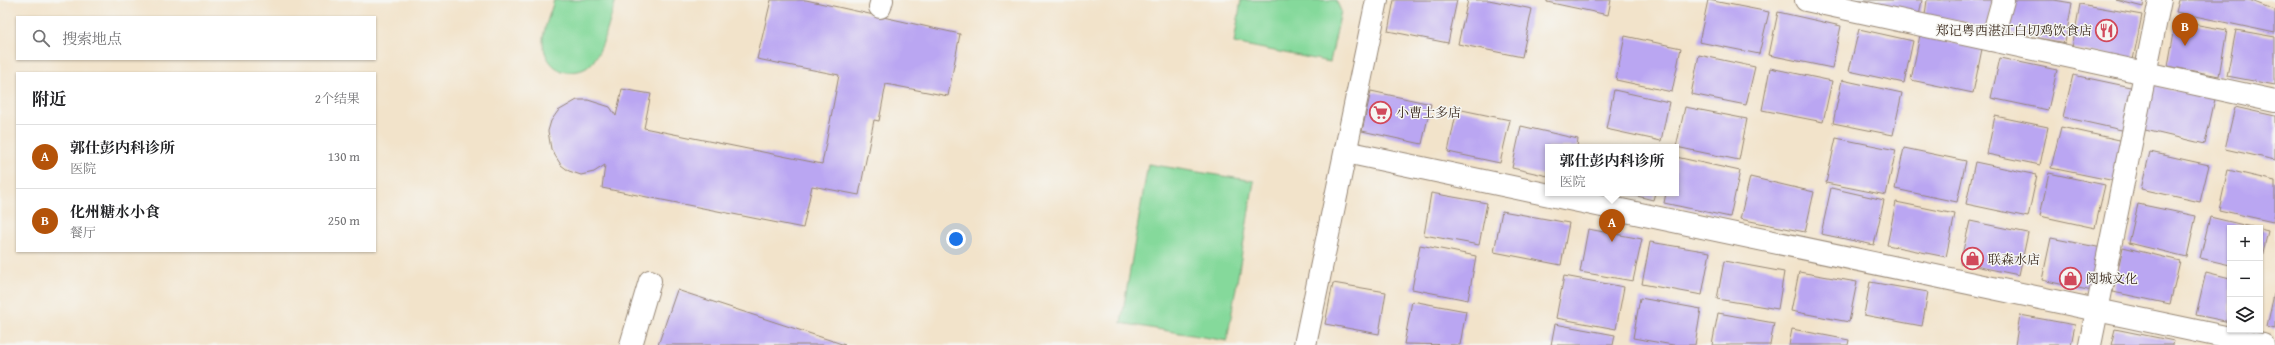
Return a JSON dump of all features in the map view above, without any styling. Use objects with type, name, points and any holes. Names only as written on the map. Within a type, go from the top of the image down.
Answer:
[{"type":"street","points":[[1306,345],[1377,0]]},
{"type":"street","points":[[1806,0],[2275,101]]},
{"type":"street","points":[[1992,40],[2003,0]]},
{"type":"street","points":[[2090,345],[2160,3]]},
{"type":"street","points":[[1346,152],[1545,194]]},
{"type":"street","points":[[1555,196],[2263,345]]},
{"type":"street","points":[[632,345],[650,281]]},
{"type":"green space","points":[[554,0],[616,0],[606,35],[599,52],[595,60],[588,67],[582,70],[567,72],[557,69],[547,57],[545,52],[543,46],[543,36]]},
{"type":"green space","points":[[1241,0],[1336,0],[1341,11],[1330,62],[1234,43]]},
{"type":"green space","points":[[1148,164],[1254,181],[1227,341],[1121,323]]},
{"type":"building","points":[[771,0],[806,0],[960,34],[948,96],[886,84],[879,121],[874,120],[859,195],[812,186],[803,228],[602,188],[605,165],[594,172],[581,175],[569,171],[561,165],[551,149],[548,131],[551,121],[558,111],[577,100],[588,100],[610,107],[616,116],[622,89],[651,94],[644,128],[822,164],[839,75],[757,59]]},
{"type":"building","points":[[1394,0],[1457,0],[1448,43],[1388,31]]},
{"type":"building","points":[[1468,0],[1489,0],[1532,9],[1522,57],[1458,44]]},
{"type":"building","points":[[1547,0],[1611,0],[1608,15],[1547,2]]},
{"type":"building","points":[[1708,0],[1769,12],[1759,54],[1699,42]]},
{"type":"building","points":[[1857,0],[1922,0],[1919,16]]},
{"type":"building","points":[[1927,0],[1992,0],[1987,27],[1925,15]]},
{"type":"building","points":[[2007,0],[2054,0],[2072,3],[2065,43],[2001,31]]},
{"type":"building","points":[[2116,0],[2144,0],[2143,7]]},
{"type":"building","points":[[2179,0],[2249,0],[2275,10],[2275,33],[2176,12]]},
{"type":"building","points":[[2080,4],[2142,15],[2133,60],[2072,48]]},
{"type":"building","points":[[1778,12],[1841,26],[1832,68],[1769,55]]},
{"type":"building","points":[[2176,21],[2227,30],[2219,76],[2168,66]]},
{"type":"building","points":[[1859,29],[1913,41],[1904,83],[1849,71]]},
{"type":"building","points":[[2236,30],[2275,37],[2275,85],[2227,76]]},
{"type":"building","points":[[1920,35],[1982,49],[1973,93],[1911,80]]},
{"type":"building","points":[[1625,36],[1681,48],[1672,92],[1616,80]]},
{"type":"building","points":[[1699,55],[1755,67],[1746,105],[1691,94]]},
{"type":"building","points":[[2000,58],[2057,70],[2048,110],[1991,98]]},
{"type":"building","points":[[1770,68],[1832,81],[1823,122],[1762,110]]},
{"type":"building","points":[[2073,75],[2135,88],[2126,131],[2063,117]]},
{"type":"building","points":[[1842,80],[1902,93],[1893,135],[1833,123]]},
{"type":"building","points":[[2152,85],[2215,99],[2205,144],[2141,129]]},
{"type":"building","points":[[1614,90],[1669,102],[1661,141],[1606,129]]},
{"type":"building","points":[[1371,91],[1431,104],[1422,144],[1362,131]]},
{"type":"building","points":[[1685,107],[1747,119],[1739,160],[1679,148],[1679,144],[1677,144]]},
{"type":"building","points":[[2235,107],[2275,116],[2275,160],[2225,149]]},
{"type":"building","points":[[1457,109],[1510,120],[1500,163],[1448,152]]},
{"type":"building","points":[[1995,116],[2048,127],[2040,165],[1987,154]]},
{"type":"building","points":[[1521,126],[1578,139],[1577,144],[1545,144],[1545,175],[1512,168]]},
{"type":"building","points":[[2061,127],[2124,141],[2115,181],[2051,168]]},
{"type":"building","points":[[1836,138],[1896,150],[1886,195],[1826,183]]},
{"type":"building","points":[[1904,148],[1966,161],[1957,202],[1895,189]]},
{"type":"building","points":[[2150,152],[2209,165],[2200,202],[2141,189]]},
{"type":"building","points":[[1679,158],[1740,171],[1730,217],[1664,203],[1665,196],[1679,196]]},
{"type":"building","points":[[1975,162],[2037,175],[2028,217],[1966,204]]},
{"type":"building","points":[[2228,170],[2275,181],[2275,212],[2273,222],[2219,210]]},
{"type":"building","points":[[2049,173],[2105,185],[2095,228],[2040,216]]},
{"type":"building","points":[[1750,177],[1814,192],[1805,232],[1740,219]]},
{"type":"building","points":[[1831,188],[1884,200],[1874,245],[1821,234]]},
{"type":"building","points":[[1431,193],[1487,203],[1479,245],[1424,235]]},
{"type":"building","points":[[1637,196],[1654,196],[1653,200]]},
{"type":"building","points":[[1896,202],[1955,214],[1946,257],[1887,245]]},
{"type":"building","points":[[2138,204],[2196,216],[2187,257],[2129,243]]},
{"type":"building","points":[[1502,211],[1569,223],[1561,265],[1494,252]]},
{"type":"building","points":[[2210,217],[2244,225],[2227,225],[2227,264],[2200,258]]},
{"type":"building","points":[[1970,221],[2028,233],[2019,275],[1960,263]]},
{"type":"building","points":[[1588,229],[1642,239],[1633,281],[1580,272]]},
{"type":"building","points":[[2263,230],[2268,231],[2263,252]]},
{"type":"building","points":[[2051,238],[2102,248],[2092,291],[2042,280]]},
{"type":"building","points":[[1650,242],[1710,252],[1702,295],[1642,284]]},
{"type":"building","points":[[1420,245],[1476,256],[1468,300],[1412,289]]},
{"type":"building","points":[[2123,247],[2180,261],[2170,304],[2113,292]]},
{"type":"building","points":[[1724,261],[1784,272],[1778,309],[1717,299]]},
{"type":"building","points":[[1799,272],[1857,282],[1849,322],[1791,311]]},
{"type":"building","points":[[2206,272],[2227,277],[2227,321],[2196,315]]},
{"type":"building","points":[[1564,276],[1624,287],[1616,329],[1556,318]]},
{"type":"building","points":[[1870,282],[1928,292],[1922,326],[1864,315]]},
{"type":"building","points":[[1333,283],[1386,292],[1379,334],[1325,324]]},
{"type":"building","points":[[677,290],[845,345],[658,345]]},
{"type":"building","points":[[2275,294],[2275,329],[2267,327]]},
{"type":"building","points":[[1640,298],[1701,309],[1695,345],[1673,345],[1633,338]]},
{"type":"building","points":[[1412,301],[1466,311],[1460,345],[1404,344]]},
{"type":"building","points":[[1718,313],[1774,323],[1770,345],[1712,345]]},
{"type":"building","points":[[2020,315],[2075,325],[2071,345],[2015,345]]},
{"type":"building","points":[[1555,324],[1615,335],[1613,345],[1551,345]]},
{"type":"building","points":[[1792,329],[1849,340],[1848,345],[1789,345]]},
{"type":"building","points":[[2115,329],[2174,341],[2173,345],[2111,345]]},
{"type":"place","name":"郑记粤西湛江白切鸡饮食店","points":[[2107,30]]},
{"type":"place","name":"化州糖水小食","points":[[2185,46]]},
{"type":"place","name":"小曹士多店","points":[[1381,112]]},
{"type":"place","name":"郭仕彭内科诊所","points":[[1612,242]]},
{"type":"place","name":"联森水店","points":[[1973,259]]},
{"type":"place","name":"阅城文化","points":[[2071,278]]}]
